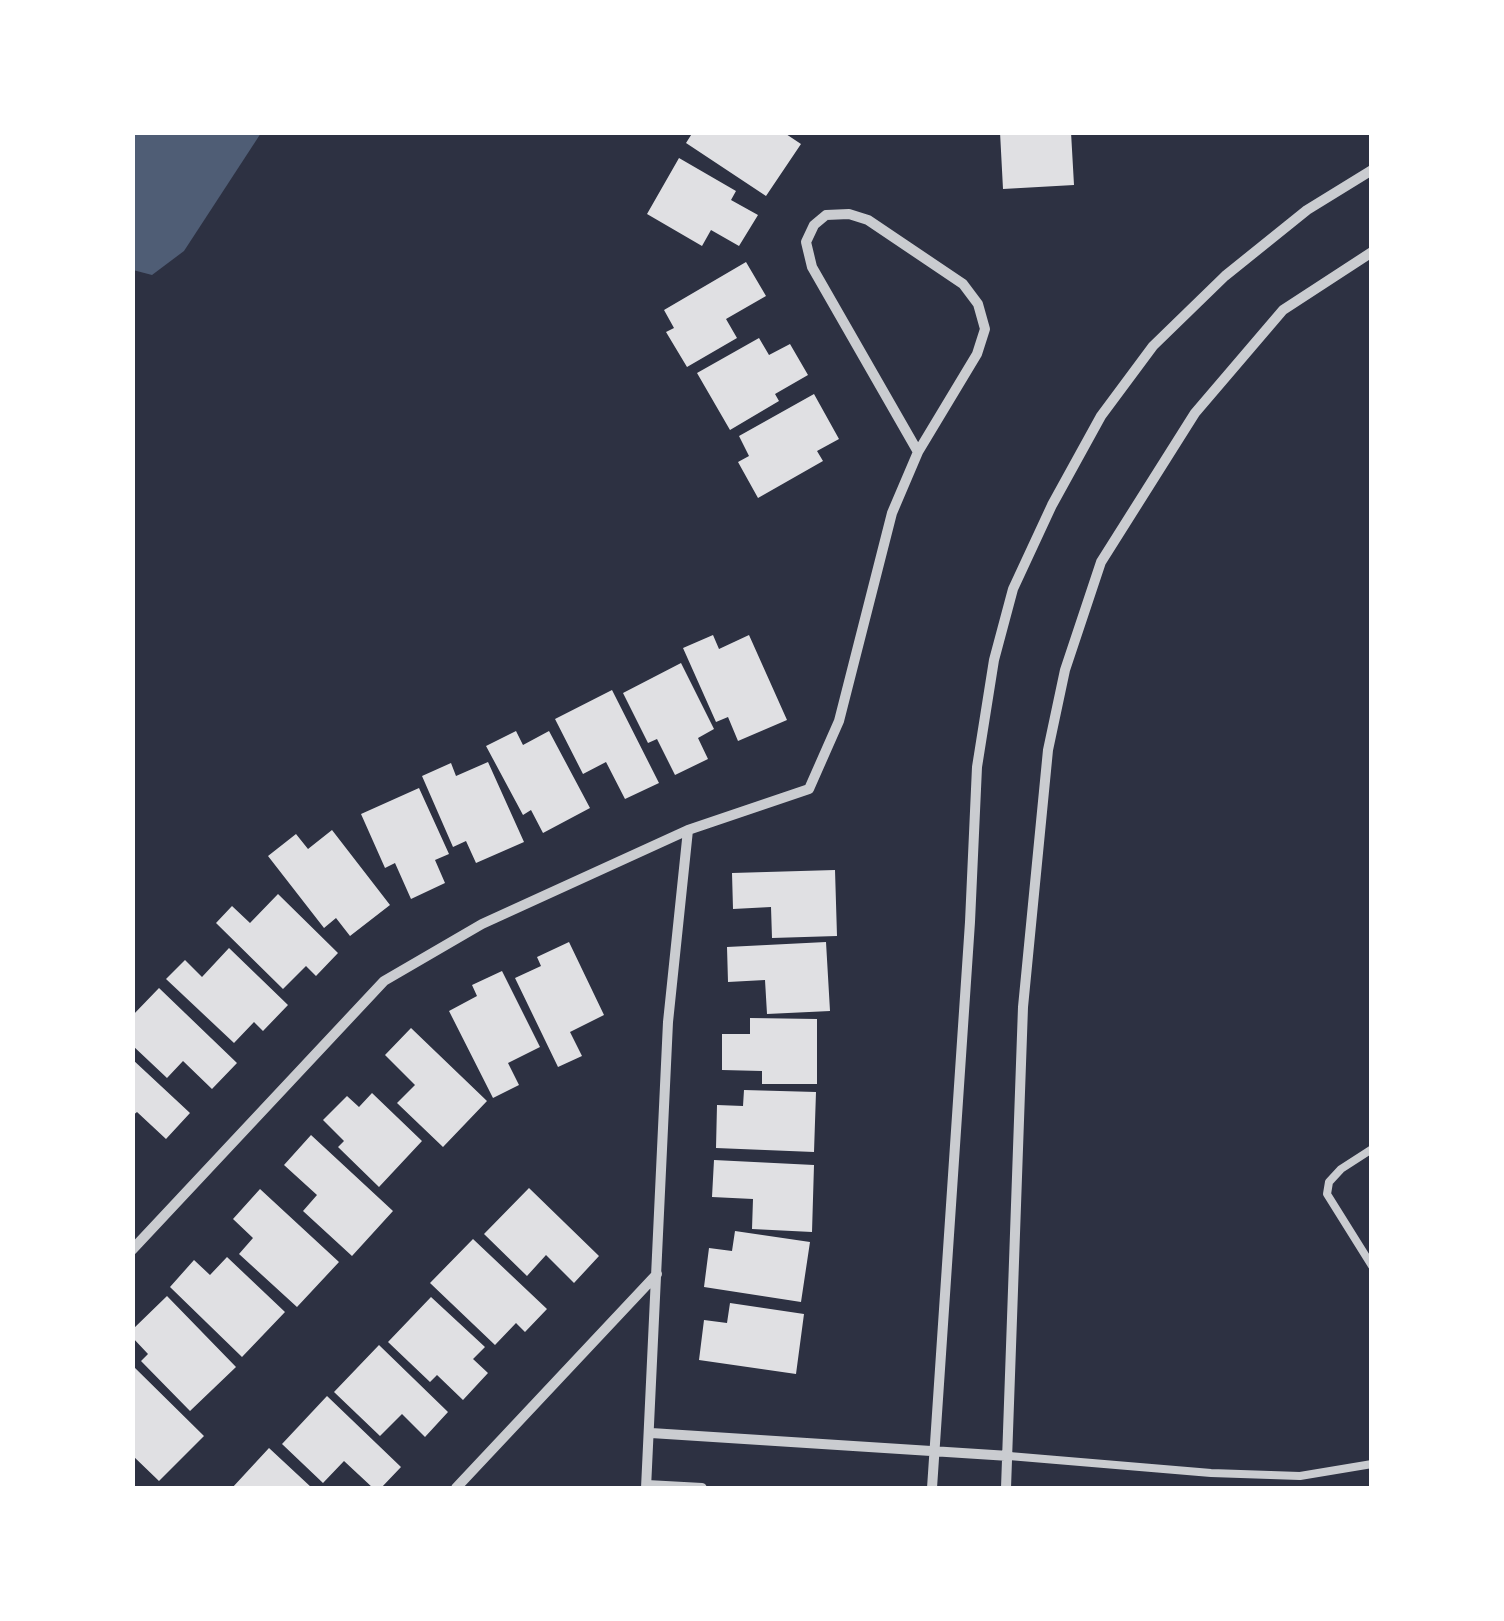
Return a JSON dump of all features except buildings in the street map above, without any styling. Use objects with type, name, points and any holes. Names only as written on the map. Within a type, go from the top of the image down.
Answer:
[{"type":"street","points":[[932,1488],[977,767],[994,660],[1013,589],[1052,505],[1102,416],[1153,346],[1224,276],[1307,210],[1372,170]]},
{"type":"street","points":[[132,1250],[384,981],[482,924],[688,830],[810,789],[839,721],[892,513],[918,452],[977,354],[985,329],[978,304],[963,284],[868,220],[849,214],[826,215],[814,225],[806,242],[812,267],[918,452]]},
{"type":"street","points":[[1006,1488],[1023,1007],[1048,750],[1065,670],[1101,562],[1196,414],[1282,310],[1372,252]]},
{"type":"street","points":[[688,830],[668,1022],[646,1487],[702,1488]]},
{"type":"street","points":[[456,1488],[658,1274]]},
{"type":"street","points":[[651,1434],[1009,1456]]},
{"type":"lane","points":[[1372,1148],[1341,1169],[1330,1182],[1327,1194],[1372,1266]]},
{"type":"lane","points":[[1009,1456],[1300,1476],[1372,1464]]},
{"type":"lane","points":[[1235,1488],[1236,1474]]},
{"type":"water","points":[[132,133],[261,133],[184,251],[152,275],[133,270]]}]
